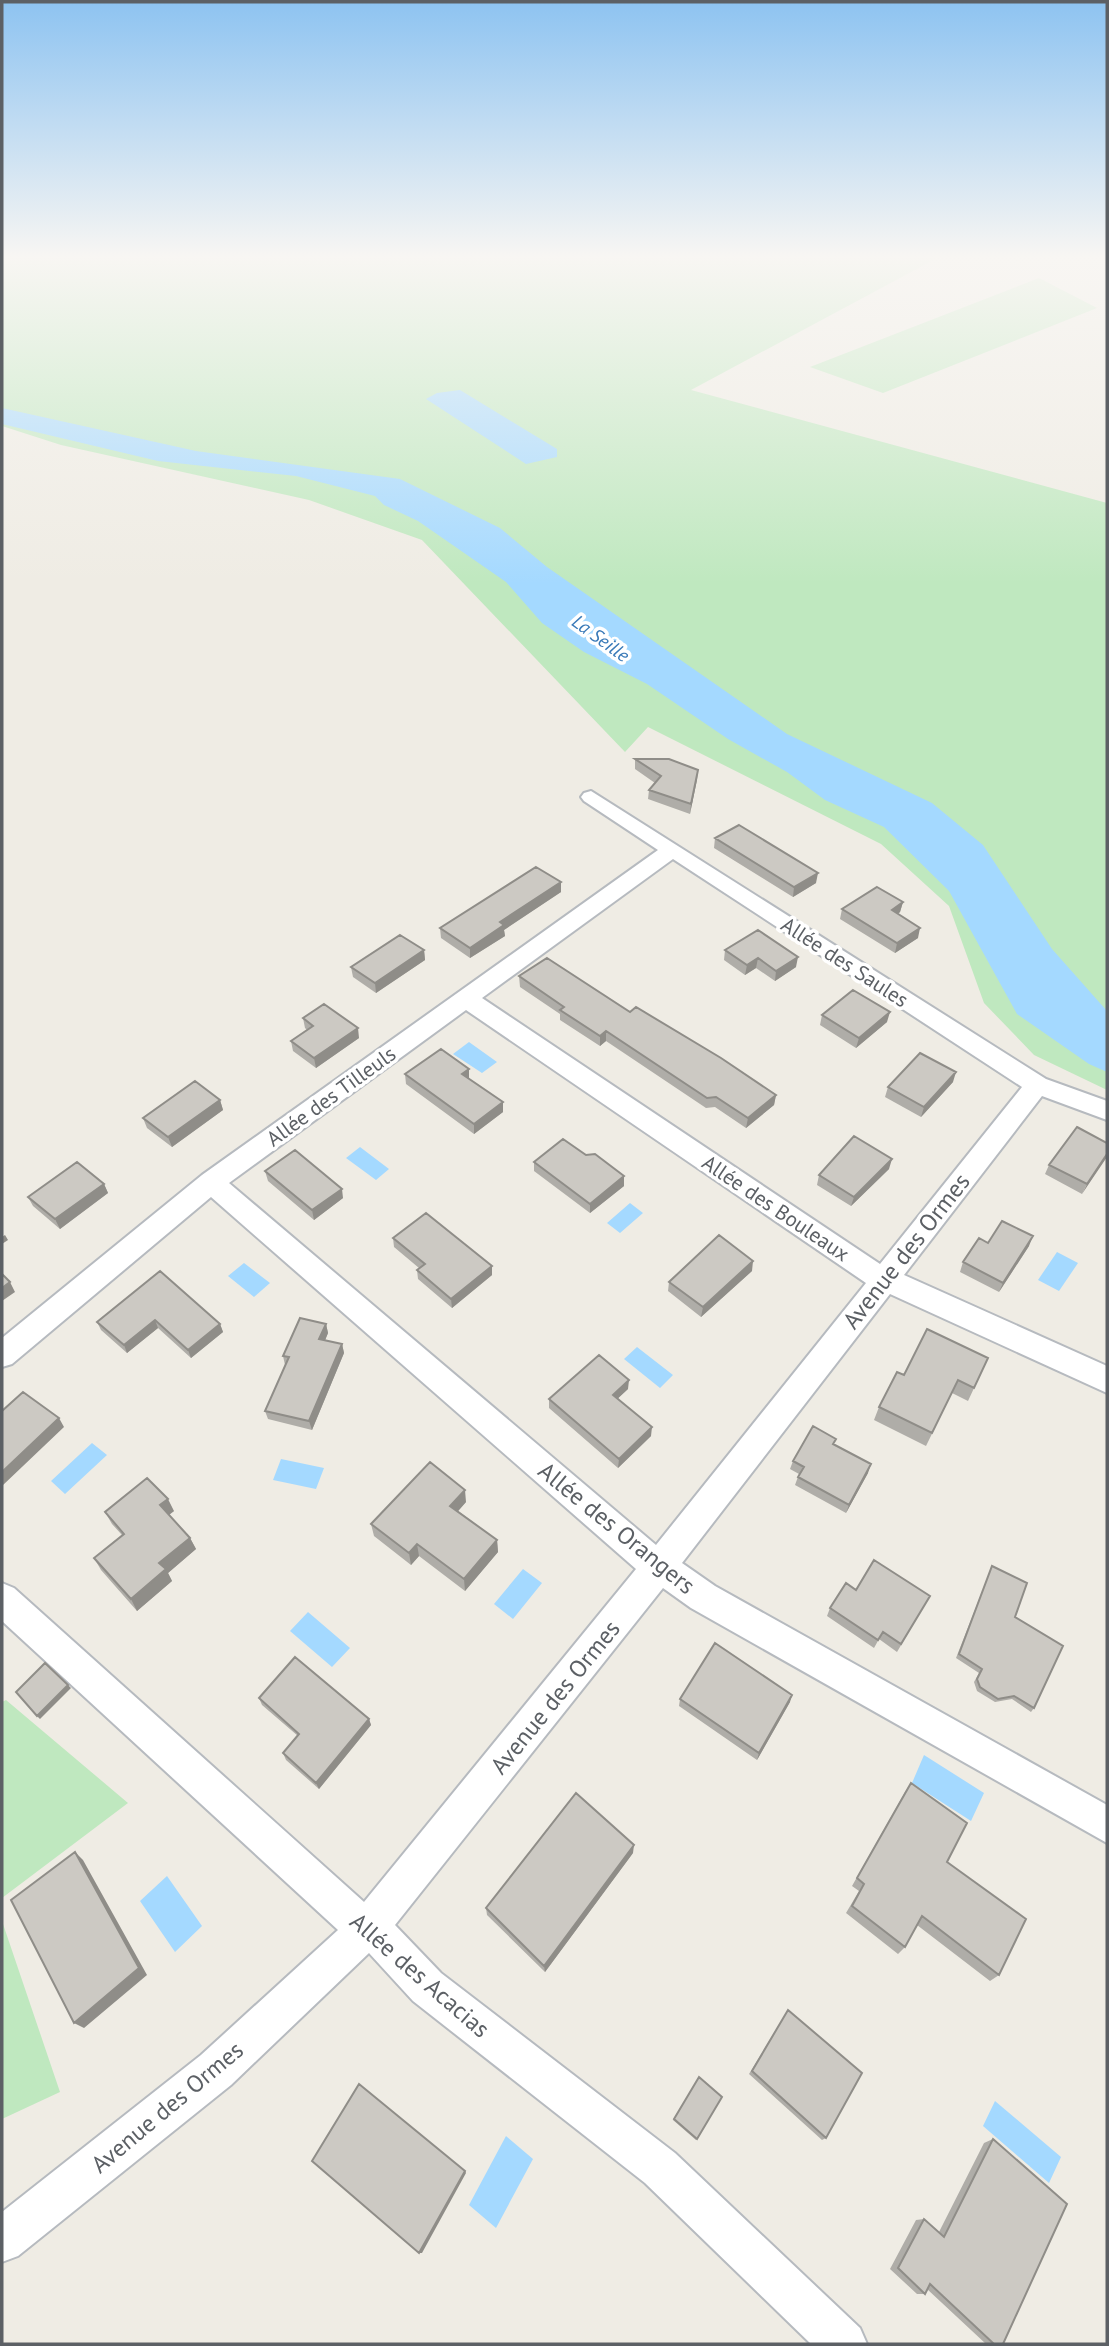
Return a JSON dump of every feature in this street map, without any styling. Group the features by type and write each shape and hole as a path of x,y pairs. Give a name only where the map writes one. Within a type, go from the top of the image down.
{"street":[{"name":"Allée des Saules","path":"591,797 670,851 1037,1085 1107,1111"},
{"name":"Allée des Tilleuls","path":"2,1355 211,1182 670,851"},
{"name":"Allée des Bouleaux","path":"466,999 859,1264 1107,1380"},
{"name":"Avenue des Ormes","path":"2,2240 216,2070 368,1928 660,1567 1037,1085"},
{"name":"Allée des Orangers","path":"211,1182 660,1567 703,1597 1107,1825"},
{"name":"Allée des Acacias","path":"2,1599 385,1941 427,1987 660,2168 844,2344"}],"green space":[{"path":"2,365 737,365 691,390 1107,503 1107,1090 1034,1055 984,1003 949,906 881,844 648,727 625,752 422,540 309,500 61,445 2,426"},
{"path":"814,365 952,365 883,393 810,367"},
{"path":"6,1700 128,1803 2,1898 2,1702"},
{"path":"2,1921 60,2092 2,2119"}],"water":[{"path":"460,390 557,449 557,457 526,464 426,399 437,393"},
{"name":"La Seille","path":"2,408 196,451 400,479 500,528 547,567 787,734 932,803 983,845 1052,949 1107,1011 1107,1072 1089,1064 1017,1014 949,891 884,827 825,800 787,772 728,739 647,684 584,652 542,623 506,582 418,521 384,505 375,496 296,476 158,461 2,424"},
{"path":"469,1042 497,1062 482,1073 453,1054"},
{"path":"360,1147 389,1169 376,1180 346,1158"},
{"path":"630,1203 643,1213 620,1233 607,1223"},
{"path":"1057,1252 1078,1263 1059,1291 1038,1280"},
{"path":"244,1263 270,1283 254,1297 228,1276"},
{"path":"637,1347 673,1375 660,1388 624,1359"},
{"path":"92,1443 107,1455 65,1494 51,1481"},
{"path":"281,1459 324,1468 316,1489 273,1480"},
{"path":"523,1569 542,1583 513,1619 494,1604"},
{"path":"308,1612 350,1648 332,1667 290,1631"},
{"path":"924,1755 984,1793 971,1821 912,1783"},
{"path":"167,1876 202,1926 175,1952 140,1901"},
{"path":"995,2101 1061,2157 1049,2183 983,2126"},
{"path":"506,2136 533,2159 496,2228 469,2205"}],"building":[{"path":"635,759 669,759 698,770 691,804 649,790 661,776"},
{"path":"739,825 818,873 794,887 715,838"},
{"path":"536,867 561,882 500,922 504,925 470,948 440,928"},
{"path":"877,887 903,902 892,910 920,928 897,943 842,909"},
{"path":"758,930 798,957 776,971 758,958 747,965 725,950"},
{"path":"400,935 424,950 375,983 351,967"},
{"path":"547,958 630,1012 636,1007 776,1095 748,1118 716,1097 707,1098 606,1031 600,1036 560,1010 564,1007 519,976"},
{"path":"853,990 890,1012 859,1038 822,1015"},
{"path":"324,1004 358,1028 314,1058 291,1041 313,1026 303,1018"},
{"path":"441,1049 469,1069 462,1074 503,1102 474,1124 405,1074"},
{"path":"920,1053 956,1072 924,1107 888,1087"},
{"path":"195,1081 220,1100 168,1137 143,1118"},
{"path":"1077,1127 1107,1143 1107,1154 1087,1184 1049,1165"},
{"path":"854,1136 892,1159 854,1197 819,1175"},
{"path":"563,1139 586,1155 595,1154 624,1176 590,1204 534,1162"},
{"path":"295,1150 342,1189 312,1210 265,1171"},
{"path":"77,1162 104,1184 55,1219 28,1197"},
{"path":"426,1213 492,1266 451,1299 417,1270 425,1264 393,1238"},
{"path":"1002,1221 1033,1236 1003,1283 963,1262 979,1238 988,1243"},
{"path":"719,1235 753,1261 703,1307 669,1282"},
{"path":"160,1271 220,1324 188,1350 155,1320 124,1345 97,1322"},
{"path":"2,1274 10,1282 2,1288"},
{"path":"300,1318 326,1324 319,1339 342,1344 309,1421 265,1411 289,1357 283,1356"},
{"path":"927,1329 988,1358 974,1388 958,1380 932,1433 879,1407 897,1372 904,1375"},
{"path":"599,1355 629,1380 613,1395 652,1427 619,1459 549,1399"},
{"path":"23,1392 59,1418 2,1472 2,1411"},
{"path":"813,1426 836,1439 833,1444 871,1464 849,1505 798,1477 804,1467 793,1461"},
{"path":"430,1462 465,1490 450,1506 497,1540 464,1579 417,1544 409,1553 371,1524"},
{"path":"147,1478 168,1499 160,1505 190,1538 159,1563 166,1569 131,1599 94,1558 124,1534 105,1512"},
{"path":"874,1560 930,1596 901,1644 883,1632 878,1640 830,1608 846,1583 856,1590"},
{"path":"992,1566 1027,1583 1015,1617 1063,1646 1034,1708 1014,1696 998,1699 980,1687 977,1679 982,1669 959,1654"},
{"path":"715,1643 792,1695 759,1753 680,1699"},
{"path":"295,1657 369,1719 316,1783 283,1753 299,1734 259,1698"},
{"path":"45,1663 68,1685 37,1716 16,1692"},
{"path":"911,1783 967,1823 947,1862 1026,1919 999,1975 922,1916 905,1947 852,1906 864,1884 857,1878"},
{"path":"576,1793 634,1845 544,1966 486,1908"},
{"path":"75,1852 139,1968 74,2023 11,1900"},
{"path":"788,2010 862,2073 826,2138 752,2071"},
{"path":"699,2077 722,2097 697,2139 674,2119"},
{"path":"359,2084 465,2171 419,2253 312,2161"},
{"path":"993,2139 1067,2204 1003,2344 994,2344 930,2284 925,2294 898,2268 924,2219 944,2237"}]}
